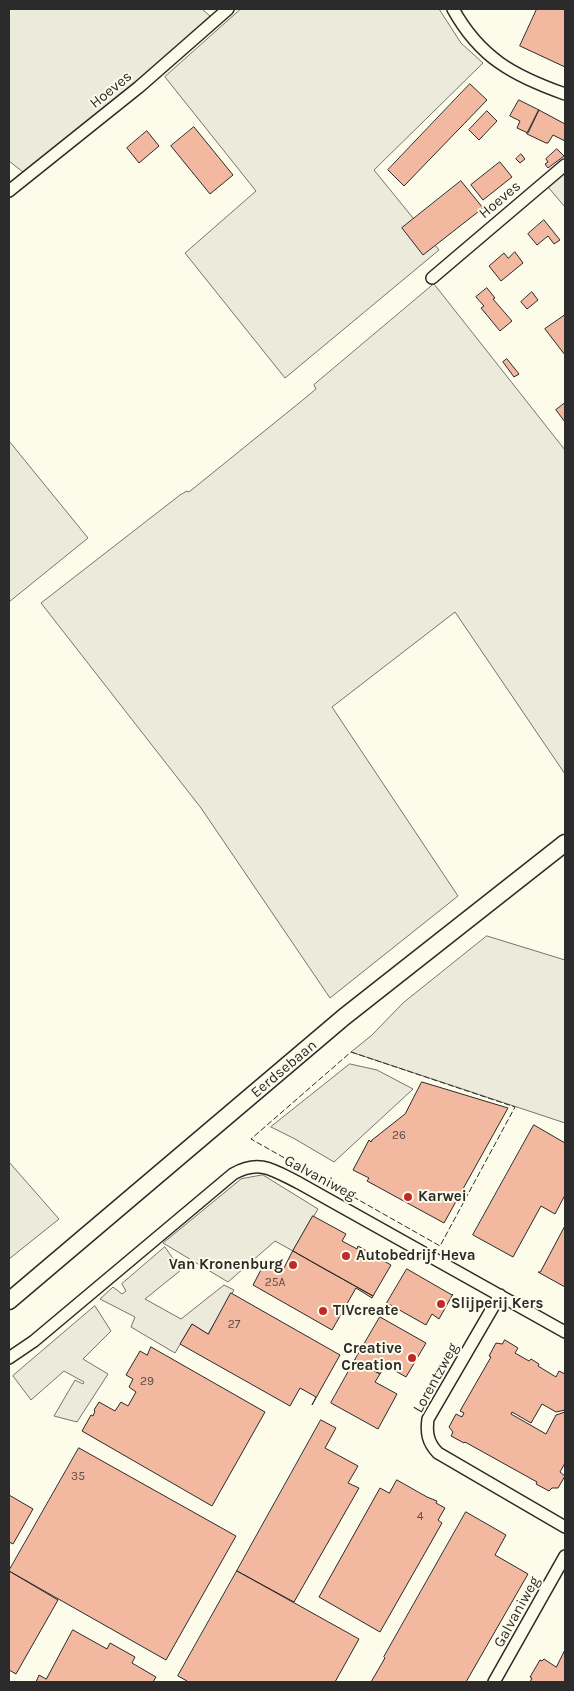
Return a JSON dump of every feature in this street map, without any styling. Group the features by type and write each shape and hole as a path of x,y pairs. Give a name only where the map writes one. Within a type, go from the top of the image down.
{"main road":[{"name":"Eerdsebaan","path":"9,1301 344,1017 565,842"}],"street":[{"name":"Hoeves","path":"9,191 139,88 228,9"},
{"path":"453,9 470,36 491,57 515,74 565,94"},
{"name":"Hoeves","path":"432,278 565,165"},
{"name":"Galvaniweg","path":"9,1358 34,1341 233,1174 245,1168 256,1166 268,1167 299,1183 565,1332"},
{"name":"Lorentzweg","path":"500,1295 428,1419 428,1438 438,1452 565,1527"},
{"name":"Galvaniweg","path":"494,1682 565,1556"}],"shaded area":[{"path":"9,9 202,9 210,16 160,62 23,172 9,161"},
{"path":"241,9 439,9 461,43 483,63 374,170 439,250 285,378 185,253 256,191 165,77"},
{"path":"565,172 565,207 548,187"},
{"path":"434,284 565,450 565,774 455,612 332,707 458,896 330,998 201,808 41,603 180,495 187,491 189,492 304,399 316,389 314,385"},
{"path":"9,441 88,538 9,602"},
{"path":"487,936 565,960 565,1123 351,1052 372,1035 403,1003"},
{"path":"350,1064 377,1070 413,1089 334,1162 271,1127"},
{"path":"9,1162 59,1219 9,1259"},
{"path":"263,1175 318,1209 293,1251 275,1241 228,1282 163,1243 241,1179"},
{"path":"165,1247 181,1270 145,1299 181,1319 224,1285 234,1290 208,1334 192,1324 175,1353 131,1327 135,1317 100,1299 113,1287 122,1294 126,1291 122,1284"},
{"path":"95,1306 111,1331 83,1359 108,1374 77,1422 54,1416 75,1380 83,1384 84,1382 64,1371 31,1400 13,1376"}],"building":[{"path":"537,9 565,9 565,67 520,46"},
{"path":"470,84 487,100 404,186 388,170"},
{"path":"519,100 539,110 528,133 517,128 520,121 510,116"},
{"path":"539,110 565,124 565,141 553,135 548,143 546,143 527,134"},
{"path":"487,111 497,121 479,140 469,130"},
{"path":"194,127 233,175 210,194 171,146"},
{"path":"147,131 159,146 139,163 127,148"},
{"path":"557,149 564,156 548,168 545,164 548,162 546,159"},
{"path":"521,154 525,159 520,163 516,159"},
{"path":"500,162 512,177 483,200 471,185"},
{"path":"461,181 483,208 423,255 402,228"},
{"path":"544,220 560,240 554,244 548,236 537,245 528,234"},
{"path":"515,252 523,263 501,281 489,266 504,253 508,258"},
{"path":"487,288 495,298 493,299 512,321 500,331 481,308 484,306 476,297"},
{"path":"532,292 538,300 527,309 521,302"},
{"path":"565,315 565,355 545,329"},
{"path":"507,359 519,374 514,377 503,362"},
{"path":"565,403 565,422 556,410"},
{"path":"422,1082 508,1108 444,1223 367,1181 369,1178 353,1170 369,1140 371,1142 405,1114"},
{"path":"534,1125 565,1143 565,1195 555,1214 541,1206 513,1257 473,1235"},
{"path":"313,1216 346,1234 342,1241 357,1249 358,1246 391,1265 373,1296 293,1251"},
{"path":"565,1226 565,1287 538,1272 540,1272"},
{"path":"293,1251 373,1296 372,1298 356,1288 332,1330 253,1285 264,1264 281,1273"},
{"path":"407,1269 453,1294 439,1319 432,1314 426,1325 387,1303"},
{"path":"231,1293 340,1355 312,1405 316,1397 300,1388 290,1406 180,1344 192,1324 208,1334"},
{"path":"380,1317 426,1343 406,1377 385,1365 380,1374 355,1360"},
{"path":"505,1340 518,1348 515,1353 529,1361 531,1359 539,1364 538,1366 556,1377 559,1371 565,1374 565,1410 556,1412 542,1404 531,1423 512,1412 511,1414 546,1434 556,1415 565,1412 565,1463 560,1472 565,1476 558,1488 552,1488 549,1491 536,1484 537,1482 451,1436 453,1432 449,1427 456,1414 462,1417 464,1413 460,1411 491,1357 489,1356 496,1343 502,1344"},
{"path":"151,1347 265,1412 212,1506 82,1431 91,1415 93,1416 99,1402 115,1411 121,1402 128,1406 136,1392 129,1387 133,1379 126,1375 140,1351 147,1355"},
{"path":"355,1360 380,1374 375,1382 397,1394 378,1429 331,1403"},
{"path":"321,1420 336,1428 325,1448 358,1466 348,1483 359,1488 294,1602 237,1571"},
{"path":"79,1448 236,1536 166,1660 9,1571"},
{"path":"397,1480 437,1501 436,1503 445,1508 438,1520 442,1523 380,1632 319,1597 380,1488 389,1493"},
{"path":"9,1495 33,1509 13,1544 9,1542"},
{"path":"466,1512 506,1535 495,1555 528,1574 466,1682 371,1682 384,1657"},
{"path":"9,1571 58,1600 16,1674 9,1670"},
{"path":"237,1571 359,1639 335,1682 186,1682 178,1676"},
{"path":"73,1630 107,1649 110,1643 135,1657 132,1663 156,1677 153,1682 36,1682 39,1675 46,1679"},
{"path":"565,1650 565,1682 530,1682 532,1678 530,1677 540,1660 544,1659 556,1667"}],"fence":[{"path":"351,1052 515,1107 440,1246 251,1139 351,1052"}],"place":[{"name":"Karwei","path":"408,1197"},
{"name":"Autobedrijf Heva","path":"346,1256"},
{"name":"Van Kronenburg","path":"293,1265"},
{"name":"Slijperij Kers","path":"441,1304"},
{"name":"TIVcreate","path":"323,1311"},
{"name":"Creative Creation","path":"412,1358"}]}
